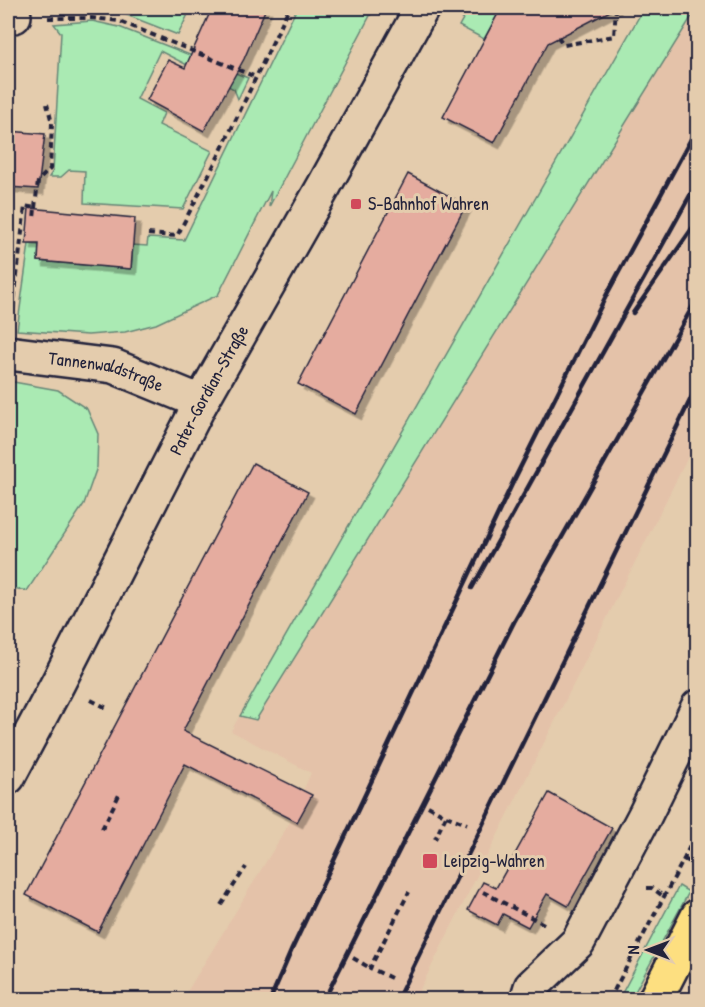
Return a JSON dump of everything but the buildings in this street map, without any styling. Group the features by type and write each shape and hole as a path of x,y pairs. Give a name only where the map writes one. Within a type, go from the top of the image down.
{"main road":[{"path":"655,999 698,916"}],"street":[{"name":"Pater-Gordian-Straße","path":"8,777 201,402 422,8"},
{"name":"Tannenwaldstraße","path":"10,338 113,366 201,402"},
{"path":"526,999 531,987 578,942 645,815 698,707"}],"path":[{"path":"148,234 177,236 218,157 289,8"},
{"path":"558,37 564,45 614,36 616,8"},
{"path":"20,17 92,18 119,21 256,76"},
{"path":"34,219 38,181 50,169 52,123 47,104"},
{"path":"10,338 25,206 35,208"},
{"path":"102,829 118,795"},
{"path":"428,806 467,824"},
{"path":"435,839 446,816"},
{"path":"609,999 684,859 698,828"},
{"path":"684,859 698,866"},
{"path":"221,905 246,867"},
{"path":"370,968 409,892"},
{"path":"483,892 533,918"},
{"path":"353,958 391,978"}],"shaded area":[{"path":"644,8 697,8 697,439 415,999 182,1000 292,819 298,822 311,795 303,791 311,773 231,731"}],"green space":[{"path":"35,8 191,8 178,35 119,12"},
{"path":"297,8 374,8 269,207 271,191 218,295 156,324 125,332 88,335 17,330 29,244 39,245 38,261 131,269 133,245 147,246 148,238 184,240"},
{"path":"469,8 501,8 484,39 459,26"},
{"path":"644,8 697,8 256,720 240,716"},
{"path":"92,21 119,27 248,78 238,99 234,89 160,51 137,99 164,113 159,125 212,151 183,209 84,203 85,171 69,170 61,177 49,177 53,171 61,33 54,24"},
{"path":"8,26 15,27 12,81 8,81"},
{"path":"8,381 58,390 87,409 98,434 97,467 84,504 27,591 8,587"},
{"path":"679,886 689,892 631,999 619,999"}],"railway":[{"path":"270,1000 514,480 607,294 698,126"},
{"path":"472,588 698,181"},
{"path":"633,313 698,220"},
{"path":"324,1000 514,622 698,297"},
{"path":"397,1000 698,384"}],"place":[{"name":"S-Bahnhof Wahren","path":"356,204"},
{"name":"Leipzig-Wahren","path":"430,861"}]}
